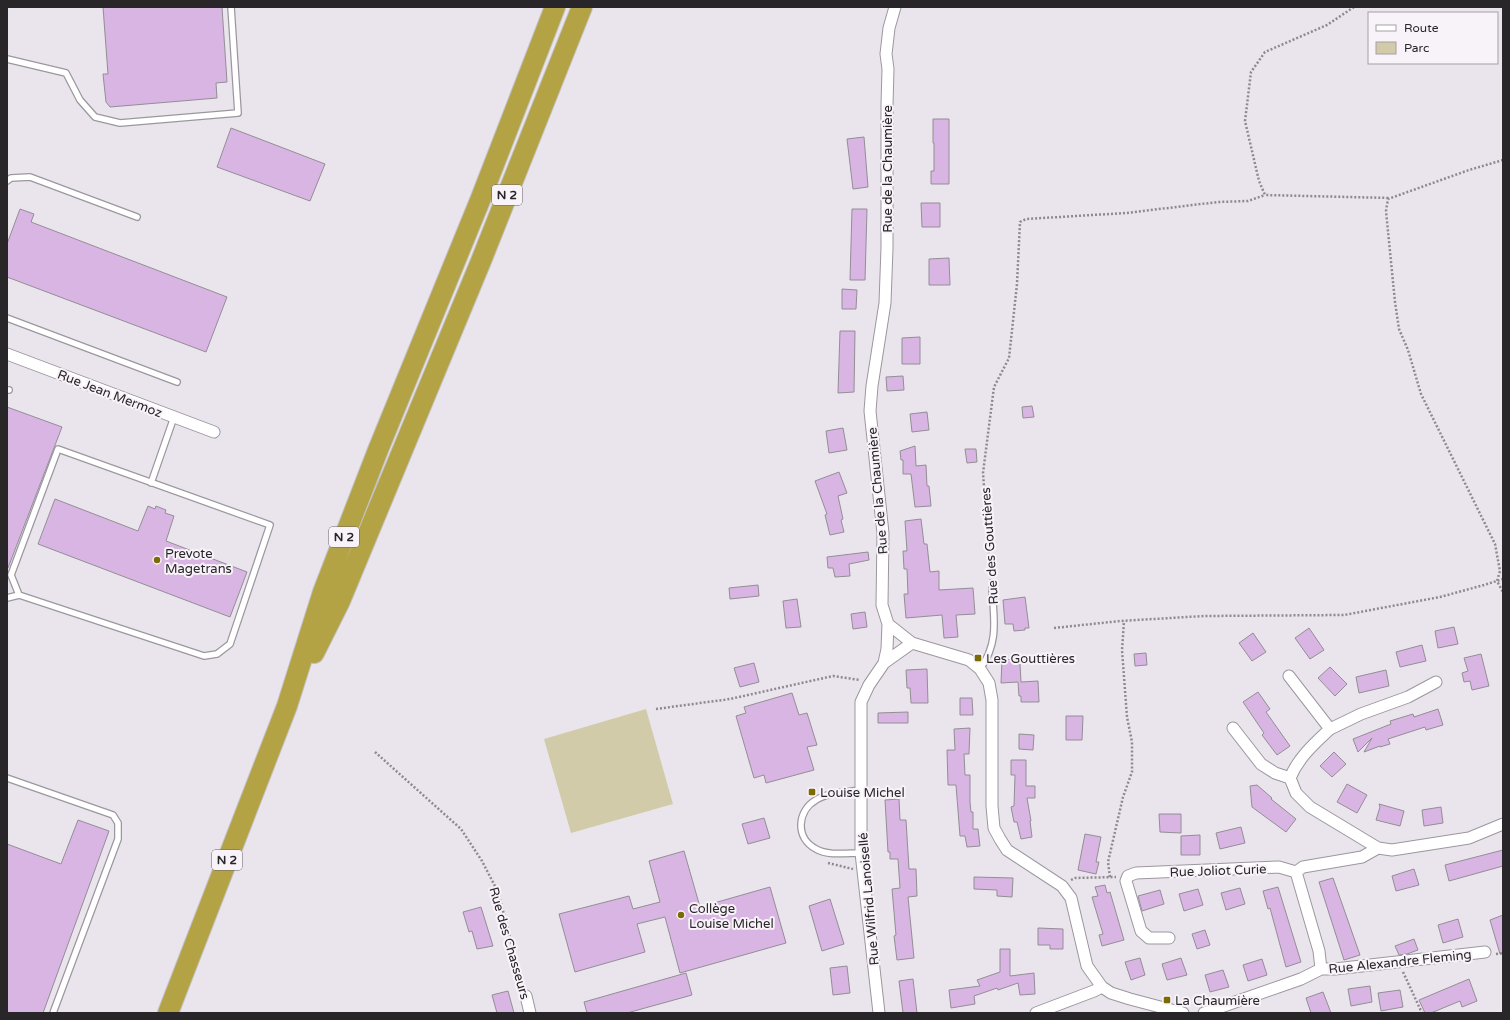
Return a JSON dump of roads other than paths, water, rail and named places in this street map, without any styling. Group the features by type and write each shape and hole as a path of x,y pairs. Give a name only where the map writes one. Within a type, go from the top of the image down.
{"highway":[{"name":"N 2","path":"168,1013 287,706 323,592 378,450 481,198 555,7"},
{"name":"N 2","path":"287,706 340,601 481,261 582,7"}],"street":[{"name":"Rue de la Chaumière","path":"888,624 882,605 883,533 870,411 872,386 885,303 888,248 886,105 888,69 886,54 889,28 896,7"},
{"name":"Rue Jean Mermoz","path":"7,354 214,432"},
{"path":"888,624 912,643 968,660 980,669 989,683 992,700 992,806 994,828 1007,850 1062,886 1071,898 1087,966 1102,987 1111,993 1183,1013"},
{"name":"Rue Wilfrid Lanoisellé","path":"879,1013 861,853 861,702 884,663 887,649 888,624"},
{"path":"884,663 912,643"},
{"path":"1289,676 1330,729"},
{"path":"1436,682 1408,697 1361,714 1330,729 1312,746 1295,766 1290,778 1296,793 1310,807 1378,848 1392,850 1469,838 1503,824"},
{"path":"1233,728 1261,764 1275,774 1290,778"},
{"path":"1321,969 1318,951 1296,872 1303,867 1362,857 1378,848"},
{"name":"Rue Joliot Curie","path":"1169,938 1149,938 1140,930 1126,881 1128,876 1136,873 1279,867 1296,872"},
{"name":"Rue Alexandre Fleming","path":"1204,1013 1301,979 1321,969 1335,969 1485,952"},
{"path":"1036,1013 1102,987"},
{"name":"Rue des Chasseurs","path":"526,996 530,1013"}],"lane":[{"path":"7,59 66,73 80,100 95,117 120,122 238,113 231,7"},
{"path":"7,181 10,178 30,177 137,217"},
{"path":"7,318 177,382"},
{"path":"152,483 174,417"},
{"path":"7,598 18,595 204,656 217,654 230,644 270,524 58,449 11,575 18,595"},
{"name":"Rue des Gouttières","path":"980,669 986,662 993,644 995,626 992,589"},
{"path":"7,778 113,815 118,823 118,839 53,1013"},
{"path":"861,790 835,794 817,799 806,807 801,818 800,828 806,841 815,849 828,853 861,853"}],"place":[{"name":"Prevote Magetrans","path":"157,560"},
{"name":"Les Gouttières","path":"978,658"},
{"name":"Louise Michel","path":"812,792"},
{"name":"Collège Louise Michel","path":"681,915"},
{"name":"La Chaumière","path":"1167,1000"}]}
